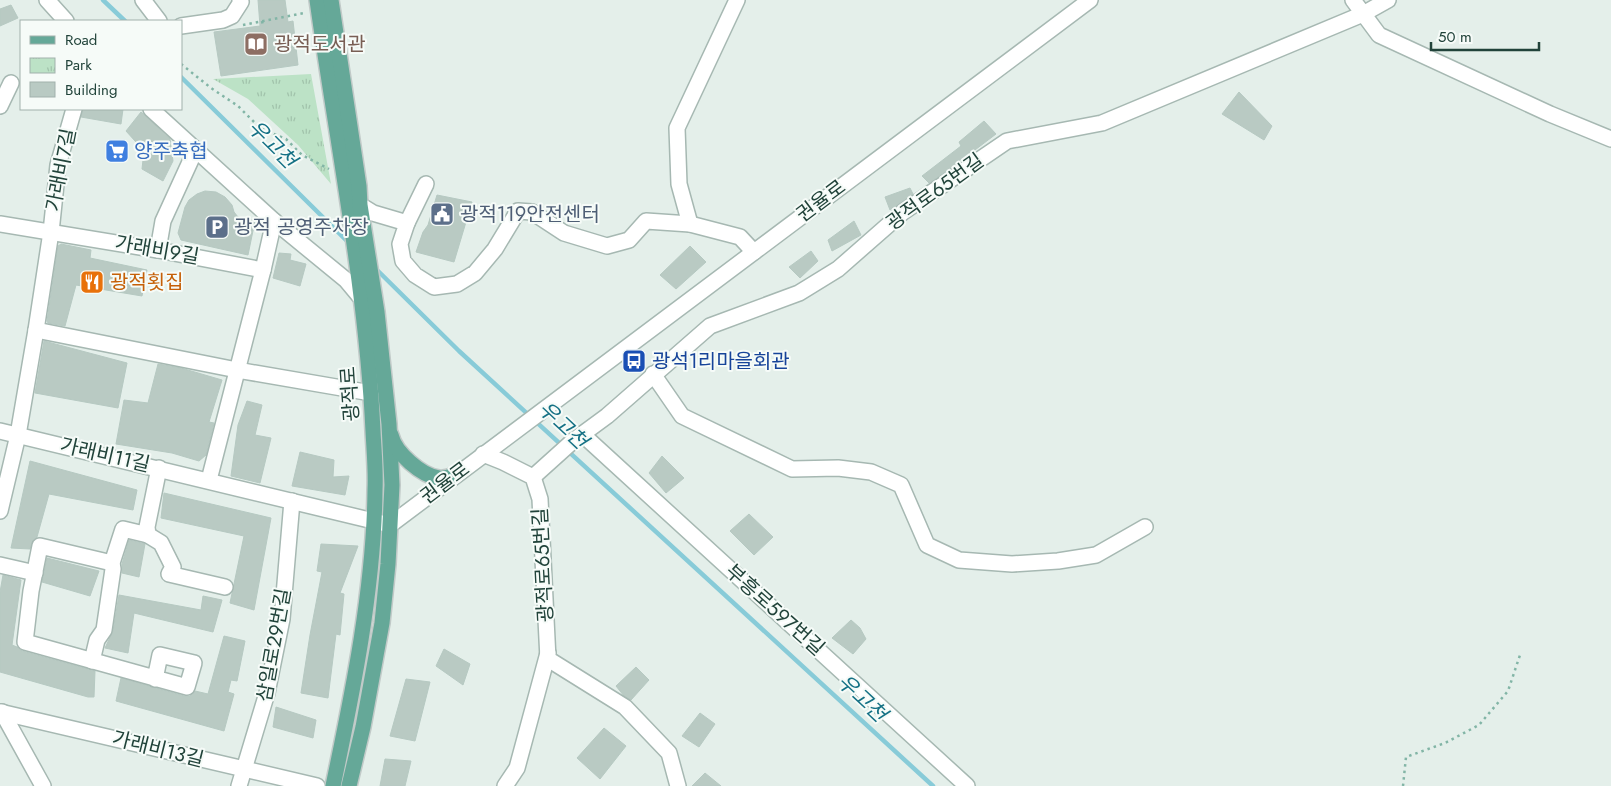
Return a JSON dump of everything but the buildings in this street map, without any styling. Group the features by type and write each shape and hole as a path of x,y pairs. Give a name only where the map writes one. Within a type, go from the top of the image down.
{"main road":[{"path":"317,0 359,226 365,292"},
{"path":"331,0 358,176 359,226"},
{"name":"광적로","path":"333,786 346,724 366,604 376,489 365,292"},
{"name":"광적로","path":"349,786 363,727 382,623 392,485 389,424 365,292"},
{"path":"389,424 392,442 411,463 426,474 441,478 455,475"}],"street":[{"path":"48,0 65,20"},
{"path":"143,0 158,20"},
{"path":"690,224 680,184 677,128 737,0"},
{"name":"권율로","path":"390,525 482,454 553,403 1090,0"},
{"path":"1353,0 1379,35 1550,114 1611,139"},
{"name":"광적로65번길","path":"505,786 517,768 548,653 540,499 533,477 607,416 710,326 799,293 838,269 903,212 1007,141 1102,123 1363,14 1388,0"},
{"path":"182,26 223,20 232,16 240,1"},
{"path":"0,106 11,83"},
{"name":"가래비7길","path":"50,232 58,165 74,110"},
{"path":"152,110 274,221 346,280 365,292"},
{"path":"158,250 163,221 196,151"},
{"path":"426,184 407,224 400,244 403,261 415,275 434,287 457,284 475,272 495,249 518,211 532,212 564,233 607,246 629,240 646,221 690,224 740,237 754,252"},
{"path":"360,205 374,214 407,224"},
{"path":"274,221 209,480 390,525"},
{"name":"가래비9길","path":"0,224 158,250 263,270"},
{"path":"0,511 18,435 50,232"},
{"path":"36,330 237,370 371,393"},
{"path":"653,374 682,416 792,469 838,468 871,472 902,485 927,545 960,560 1012,564 1058,561 1096,555 1145,527"},
{"name":"가래비11길","path":"0,431 209,480"},
{"name":"부흥로597번길","path":"578,438 967,786"},
{"path":"482,454 533,477"},
{"path":"148,535 147,527 159,468"},
{"name":"삼일로29번길","path":"239,786 267,692 282,619 292,501"},
{"path":"92,660 96,640 104,630 113,569 112,563 123,529 148,535 161,543 173,566 169,574 225,588"},
{"path":"112,563 40,546 31,591 25,642 155,679"},
{"path":"0,565 34,573"},
{"path":"548,653 548,659 625,707 668,753 678,786"},
{"path":"1,712 43,786"},
{"name":"가래비13길","path":"1,712 317,786"}],"path":[{"path":"252,22 307,12"},
{"path":"262,21 263,26"},
{"path":"182,65 211,88 238,106 260,128 286,139 302,155 325,168 333,170"},
{"path":"1403,786 1406,757 1445,743 1479,725 1508,691 1520,655"}],"green space":[{"path":"311,74 331,184 298,145 248,99 213,79"}],"waterway":[{"name":"우고천","path":"103,0 124,20"},
{"name":"우고천","path":"182,78 350,244"},
{"name":"우고천","path":"375,268 459,351 933,786"}],"place":[{"name":"광적도서관","path":"256,44"},
{"name":"양주축협","path":"117,151"},
{"name":"광적119안전센터","path":"442,214"},
{"name":"광적 공영주차장","path":"217,227"},
{"name":"광적횟집","path":"92,282"},
{"name":"광석1리마을회관","path":"634,361"}]}
